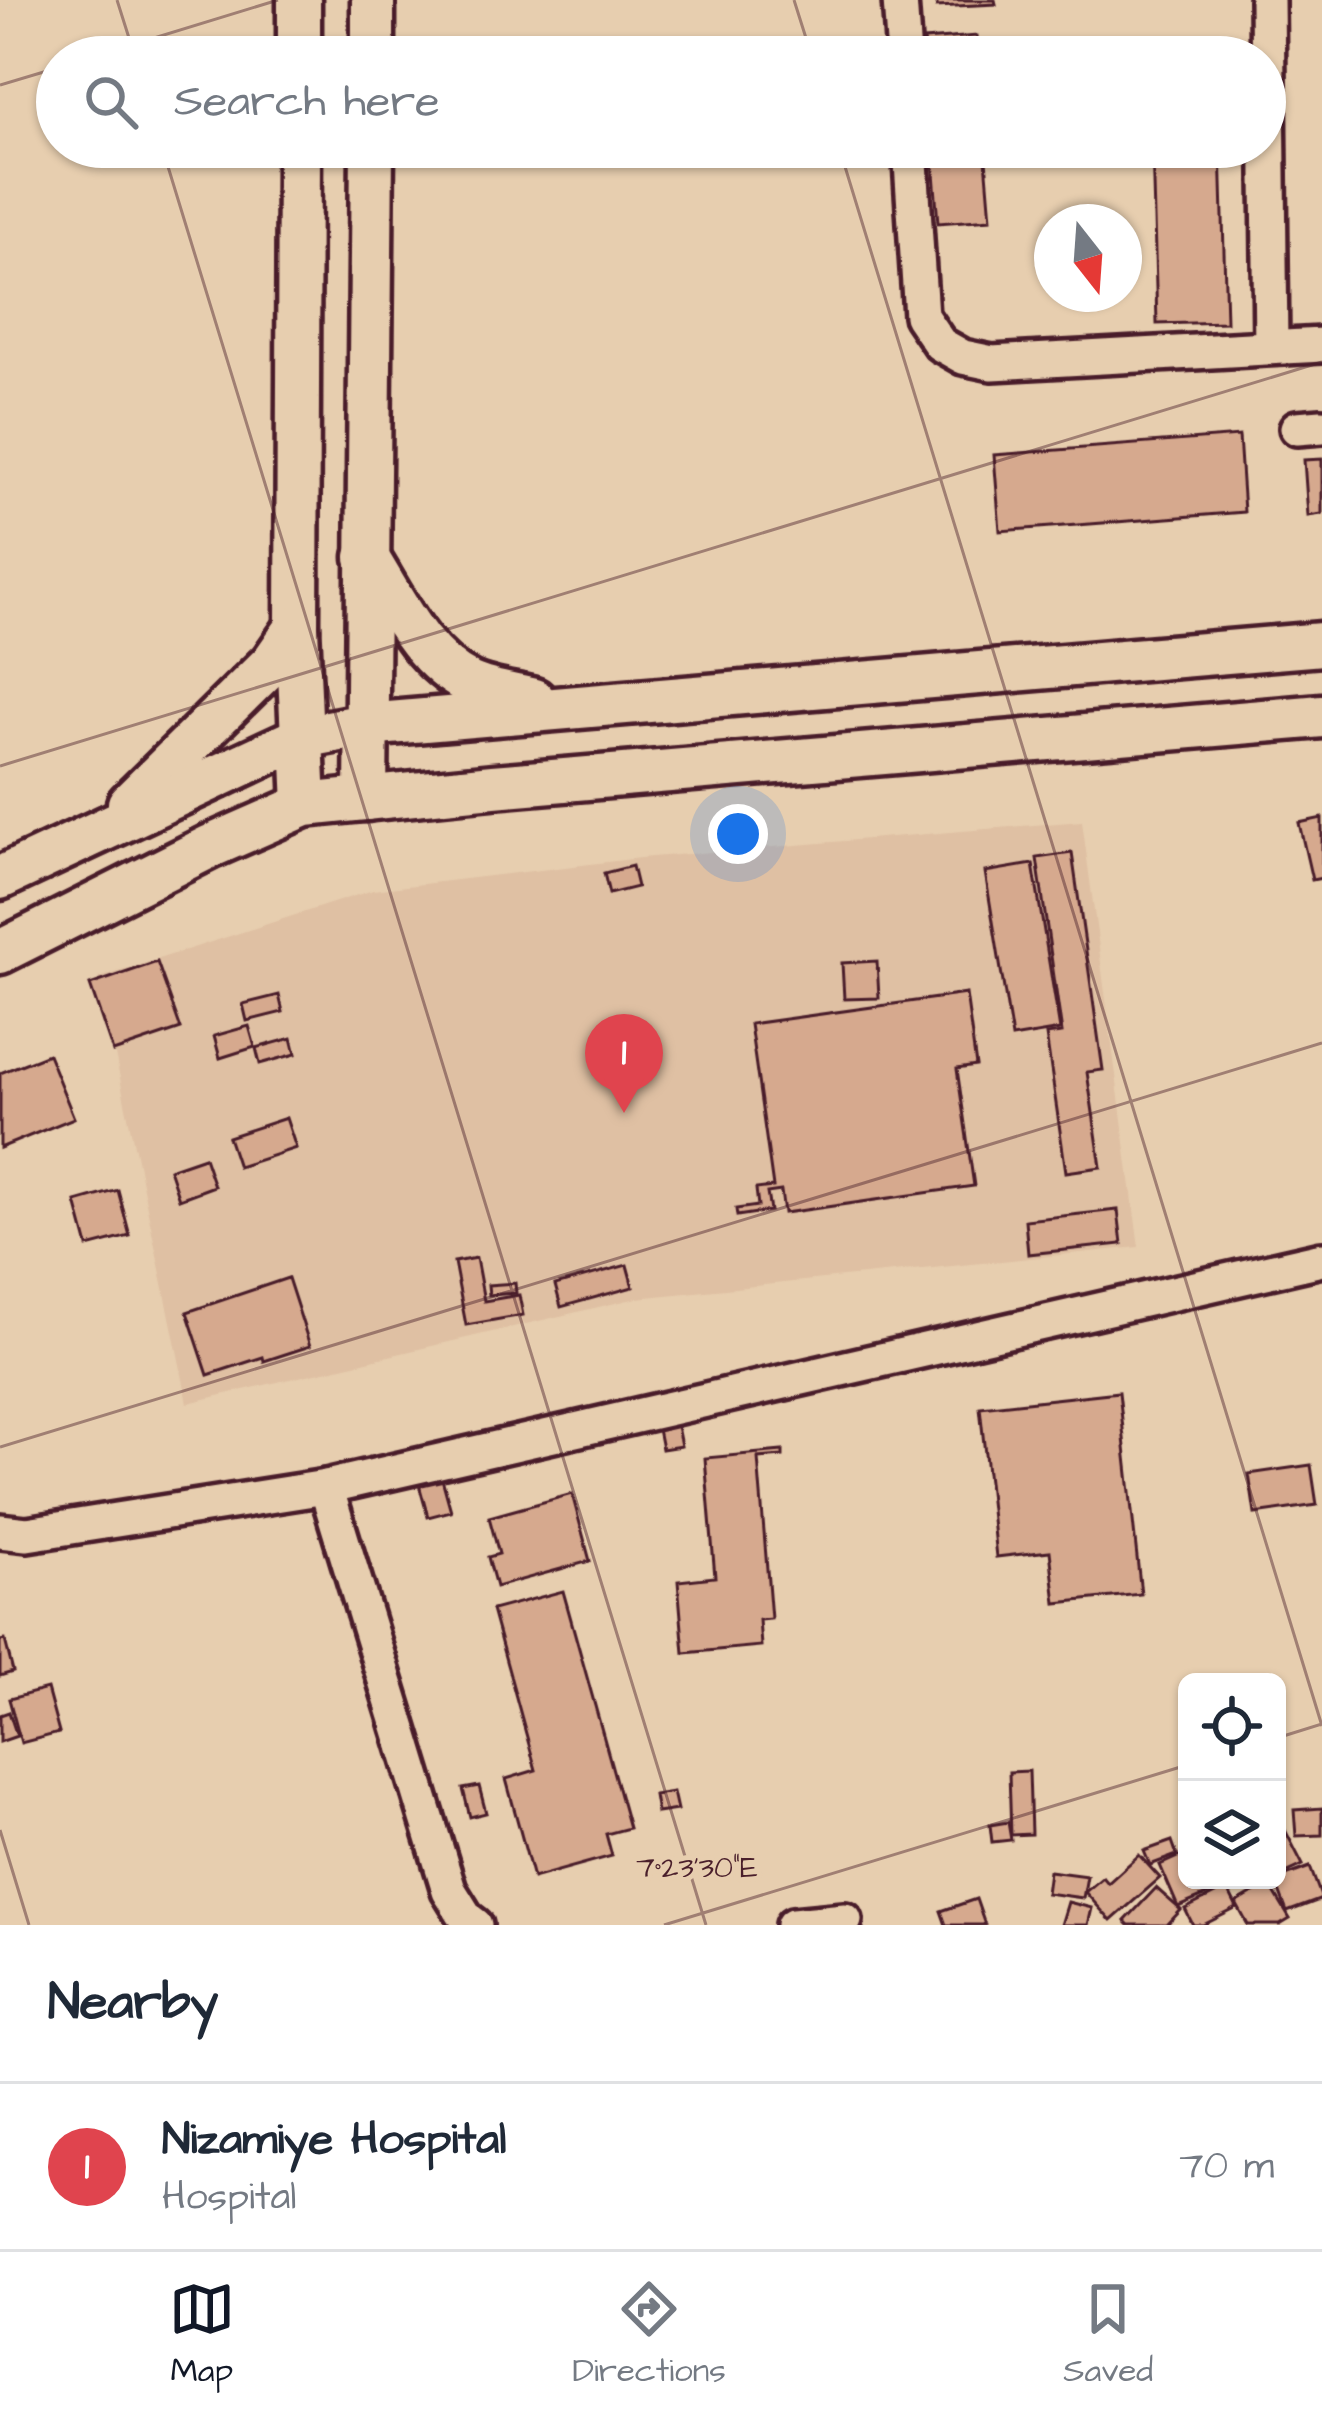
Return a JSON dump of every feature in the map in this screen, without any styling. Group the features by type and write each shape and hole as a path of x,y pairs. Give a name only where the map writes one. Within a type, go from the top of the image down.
{"street":[{"path":"299,0 299,36"},
{"path":"373,0 373,36"},
{"path":"900,0 903,36"},
{"path":"1268,0 1268,36"},
{"path":"299,168 297,627 305,805"},
{"path":"366,799 372,168"},
{"path":"911,168 921,316 940,344 963,357 992,363 1322,346"},
{"path":"1269,168 1271,347"},
{"path":"368,557 417,638 444,665 470,683 564,709"},
{"path":"104,829 272,663 297,627"},
{"path":"0,878 302,737 366,725 1322,644"},
{"path":"0,952 209,847 305,805 1322,716"},
{"path":"0,1531 27,1534 326,1487 1322,1258"},
{"path":"326,1487 449,1890 475,1925"},
{"path":"793,1925 845,1920"}],"shaded area":[{"path":"1082,821 1139,1247 637,1298 188,1403 99,978 373,890 640,858"}],"building":[{"path":"937,0 995,0 996,4 937,7"},
{"path":"934,168 987,168 991,219 938,223"},
{"path":"1153,168 1222,168 1226,322 1157,324"},
{"path":"1239,436 1244,512 1000,531 994,455"},
{"path":"1322,459 1322,514 1308,516 1304,460"},
{"path":"1322,818 1322,878 1312,880 1299,823"},
{"path":"1072,853 1103,1070 1087,1072 1101,1167 1066,1172 1046,1035 1062,1033 1037,858"},
{"path":"1033,864 1060,1030 1012,1038 985,872"},
{"path":"632,866 637,887 609,894 604,873"},
{"path":"877,961 879,998 844,999 842,963"},
{"path":"157,962 181,1029 113,1052 90,985"},
{"path":"966,994 976,1066 957,1069 974,1186 784,1213 781,1191 767,1193 770,1211 737,1216 736,1209 758,1206 756,1189 773,1187 750,1024"},
{"path":"279,995 283,1012 247,1021 243,1004"},
{"path":"249,1026 255,1047 220,1058 214,1036"},
{"path":"292,1038 296,1054 260,1064 256,1048"},
{"path":"48,1054 74,1118 0,1148 0,1073"},
{"path":"286,1118 296,1148 238,1167 228,1137"},
{"path":"204,1157 214,1186 179,1199 169,1169"},
{"path":"118,1190 130,1236 88,1247 76,1202"},
{"path":"1118,1210 1122,1244 1028,1254 1025,1220"},
{"path":"476,1258 484,1301 519,1295 523,1315 466,1325 454,1262"},
{"path":"627,1265 633,1287 561,1307 555,1285"},
{"path":"288,1278 310,1346 208,1375 187,1312"},
{"path":"515,1283 516,1293 489,1295 488,1285"},
{"path":"1119,1392 1141,1594 1056,1603 1050,1551 996,1557 980,1407"},
{"path":"677,1426 681,1446 662,1449 658,1429"},
{"path":"783,1451 783,1456 758,1458 771,1619 759,1620 761,1646 684,1653 678,1581 715,1577 705,1458"},
{"path":"1311,1465 1317,1505 1255,1514 1249,1474"},
{"path":"441,1475 451,1511 428,1517 418,1481"},
{"path":"572,1494 590,1561 496,1587 488,1557 499,1554 489,1517"},
{"path":"563,1591 629,1828 606,1834 612,1856 533,1878 506,1779 536,1770 492,1610"},
{"path":"5,1640 13,1672 0,1676 0,1641"},
{"path":"47,1689 59,1733 21,1743 9,1699"},
{"path":"9,1712 17,1736 0,1742 0,1715"},
{"path":"1029,1771 1031,1834 1011,1835 1009,1772"},
{"path":"479,1786 486,1813 470,1817 463,1789"},
{"path":"673,1792 677,1810 657,1813 654,1795"},
{"path":"1322,1808 1322,1835 1296,1836 1294,1810"},
{"path":"1008,1822 1011,1840 992,1842 990,1825"},
{"path":"1286,1832 1303,1865 1286,1873"},
{"path":"1172,1841 1177,1855 1150,1865 1144,1851"},
{"path":"1139,1855 1160,1878 1111,1921 1085,1892 1103,1877 1108,1883"},
{"path":"1178,1857 1178,1889 1221,1889 1178,1907 1160,1865"},
{"path":"1310,1867 1322,1899 1287,1912 1278,1889 1286,1889 1286,1876"},
{"path":"1049,1871 1087,1876 1083,1898 1046,1893"},
{"path":"1156,1888 1181,1910 1167,1925 1129,1925 1125,1921"},
{"path":"1225,1889 1237,1908 1203,1925 1193,1925 1185,1909"},
{"path":"1260,1889 1272,1889 1290,1919 1280,1925 1248,1925 1236,1903"},
{"path":"976,1899 985,1925 946,1925 941,1911"},
{"path":"1068,1902 1092,1908 1088,1925 1061,1925"}],"place":[{"name":"Nizamiye Hospital","path":"624,1113"}]}
